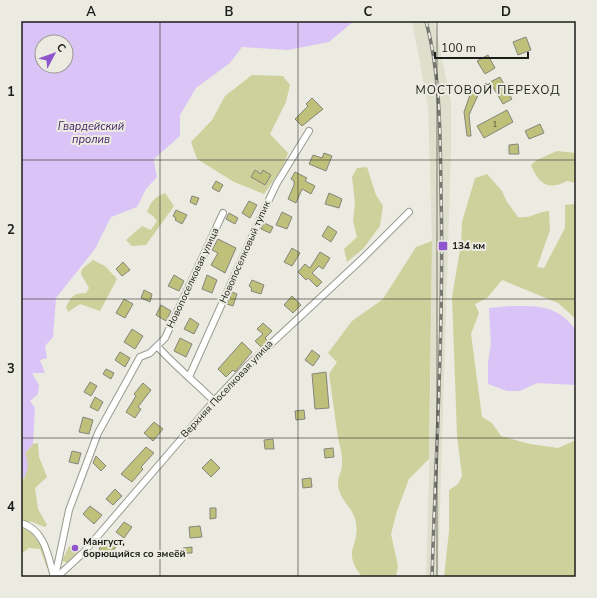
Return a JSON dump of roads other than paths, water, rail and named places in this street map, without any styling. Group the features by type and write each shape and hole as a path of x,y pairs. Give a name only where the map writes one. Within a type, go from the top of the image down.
{"street":[{"name":"Новопоселковый тупик","path":"190,377 277,183 309,131"},
{"name":"Новопоселковая улица","path":"55,577 69,510 98,433 140,357 150,353 158,347 172,326 224,212"},
{"name":"Верхняя Поселковая улица","path":"55,577 83,553 214,401 268,345 357,264 409,212"},
{"path":"158,347 214,401"},
{"path":"21,523 33,528 42,540 55,577"}],"water":[{"name":"Гвардейский пролив","path":"21,21 354,21 329,42 288,50 242,47 230,63 196,88 180,115 180,136 154,159 157,177 146,189 137,207 111,217 95,249 56,298 53,337 45,346 47,358 40,360 45,373 32,373 39,385 38,394 30,401 35,408 33,444 25,453 28,468 24,478 21,481"},
{"path":"531,306 555,311 569,322 576,330 576,385 537,383 520,391 507,391 488,384 488,362 491,344 489,308"}],"railway":[{"path":"426,21 435,63 439,106 442,240 441,337 432,577"}],"place":[{"name":"134 км","path":"443,246"},
{"name":"Мангуст, борющийся со змеёй","path":"75,548"}],"district":[{"name":"МОСТОВОЙ ПЕРЕХОД","path":"488,90"}]}
